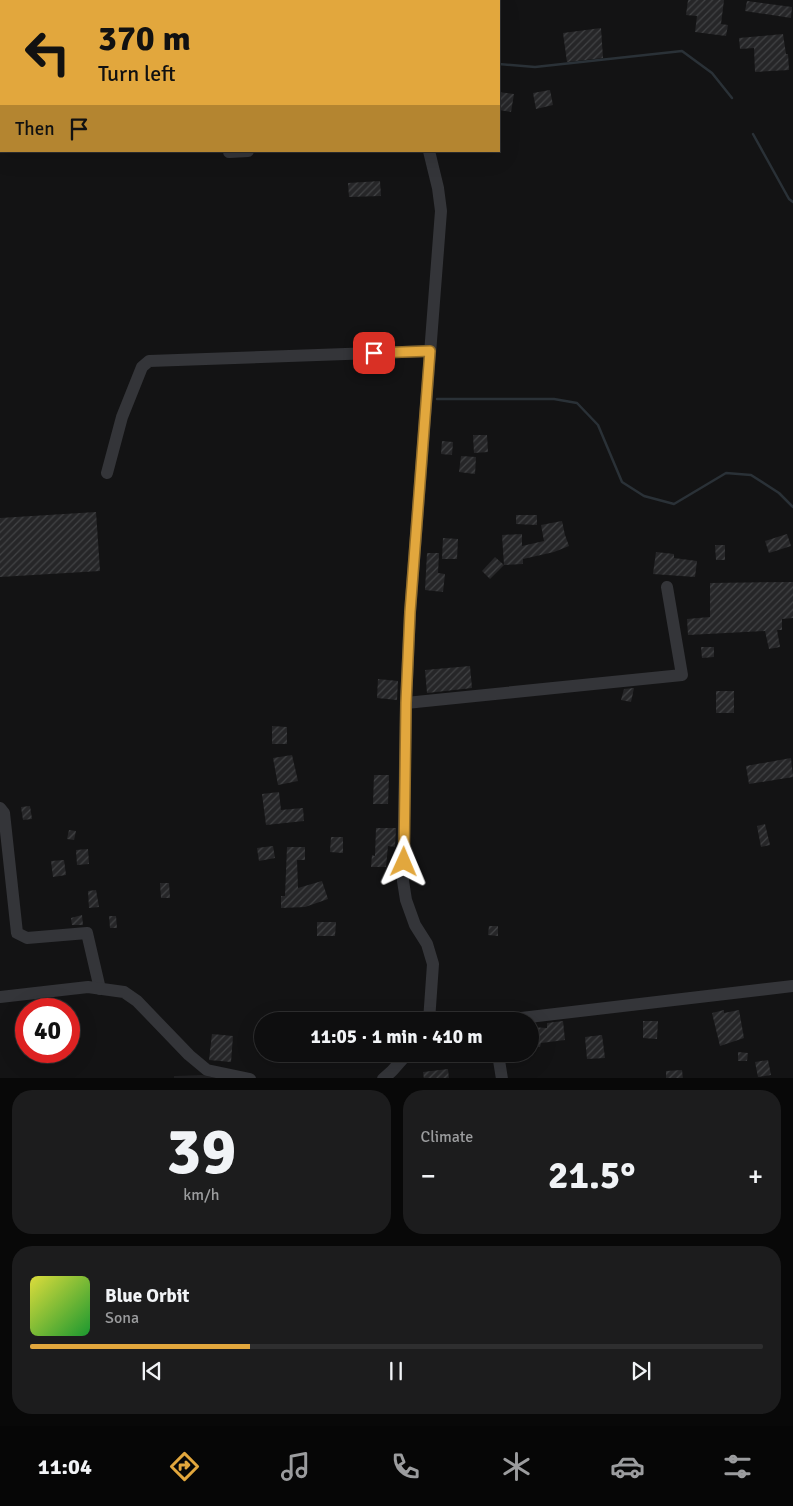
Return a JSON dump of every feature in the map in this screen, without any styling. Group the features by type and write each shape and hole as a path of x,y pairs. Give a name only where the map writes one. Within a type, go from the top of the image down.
{"street":[{"path":"429,152 438,188 441,211 410,612 406,703 404,882 406,900 415,925 427,944 433,964 430,1012"},
{"path":"108,473 122,417 142,367 149,361 430,351"},
{"path":"406,703 682,676 667,587"},
{"path":"0,808 4,813 17,933 27,938 87,933 100,989"},
{"path":"539,1016 793,986"},
{"path":"0,997 88,987 124,992 137,1001 189,1055 207,1070 250,1078"},
{"path":"383,1078 400,1062"},
{"path":"499,1062 502,1078"}],"shaded area":[{"path":"202,1075 218,1078 174,1078 174,1076"}],"building":[{"path":"688,0 724,0 721,24 728,25 726,36 695,32 697,16 686,15"},
{"path":"747,1 792,7 791,18 745,11"},
{"path":"601,28 603,58 567,62 563,33"},
{"path":"783,34 786,54 788,54 789,70 755,72 754,48 740,49 739,38"},
{"path":"550,90 553,105 536,109 533,93"},
{"path":"500,92 514,94 511,112 500,110"},
{"path":"380,181 381,196 349,197 348,183"},
{"path":"473,435 487,435 488,452 474,453"},
{"path":"442,441 453,442 452,455 441,454"},
{"path":"461,456 476,457 475,474 459,472"},
{"path":"96,512 100,571 0,577 0,518"},
{"path":"516,515 537,515 537,525 516,524"},
{"path":"562,521 569,546 554,552 523,559 523,564 504,565 502,535 522,534 522,546 544,541 541,525"},
{"path":"787,534 791,546 769,553 765,541"},
{"path":"443,538 458,539 457,559 442,559"},
{"path":"715,545 725,545 725,560 716,560"},
{"path":"656,552 674,554 674,558 697,561 695,577 653,574"},
{"path":"427,553 439,553 438,573 445,574 443,592 425,590"},
{"path":"495,557 504,565 490,579 482,571"},
{"path":"793,582 793,618 782,619 782,630 777,630 780,647 769,649 765,631 688,635 687,619 710,617 710,583"},
{"path":"701,647 714,647 714,657 702,658"},
{"path":"470,666 472,688 427,693 425,670"},
{"path":"378,679 398,681 397,700 377,698"},
{"path":"634,688 631,702 621,700 624,689"},
{"path":"716,691 734,691 734,713 716,713"},
{"path":"272,726 287,727 287,744 272,744"},
{"path":"292,755 298,781 278,785 273,758"},
{"path":"791,758 793,777 749,784 746,766"},
{"path":"374,775 389,775 388,804 373,804"},
{"path":"279,792 281,810 303,808 304,821 266,825 262,794"},
{"path":"30,806 32,819 23,820 21,807"},
{"path":"765,824 770,845 761,847 757,826"},
{"path":"376,828 396,828 395,847 388,846 386,867 371,867 372,855 375,856"},
{"path":"69,830 76,831 74,840 67,839"},
{"path":"331,837 343,837 343,853 330,852"},
{"path":"273,846 275,858 259,861 257,848"},
{"path":"287,847 305,847 305,860 297,860 298,888 322,881 328,899 305,907 281,908 281,896 285,896"},
{"path":"88,849 89,864 77,865 76,850"},
{"path":"64,860 66,875 53,877 51,861"},
{"path":"160,883 169,883 170,898 161,898"},
{"path":"96,890 99,907 89,908 88,891"},
{"path":"82,915 83,925 72,925 71,918"},
{"path":"109,916 116,916 117,928 110,928"},
{"path":"317,922 336,922 335,936 317,936"},
{"path":"489,926 498,926 498,936 488,935"},
{"path":"724,1010 724,1013 739,1010 744,1038 720,1046 712,1013"},
{"path":"563,1021 565,1040 541,1043 539,1047 539,1028 547,1028 547,1023"},
{"path":"643,1021 658,1021 657,1039 643,1038"},
{"path":"212,1034 233,1036 231,1062 209,1060"},
{"path":"602,1035 605,1058 587,1059 585,1037"},
{"path":"738,1052 748,1053 747,1061 738,1061"},
{"path":"768,1060 771,1075 758,1077 755,1062"},
{"path":"448,1069 449,1078 424,1078 423,1072"},
{"path":"682,1070 683,1078 666,1078 666,1071"}],"waterway":[{"path":"500,64 535,67 682,51 712,73 732,98"},
{"path":"753,134 789,199 793,202"},
{"path":"437,399 554,399 577,403 598,425 622,482 644,496 674,504 726,473 751,475 779,493 793,507"}],"route":[{"path":"374,353 430,351 410,612 406,703 404,862"}]}
